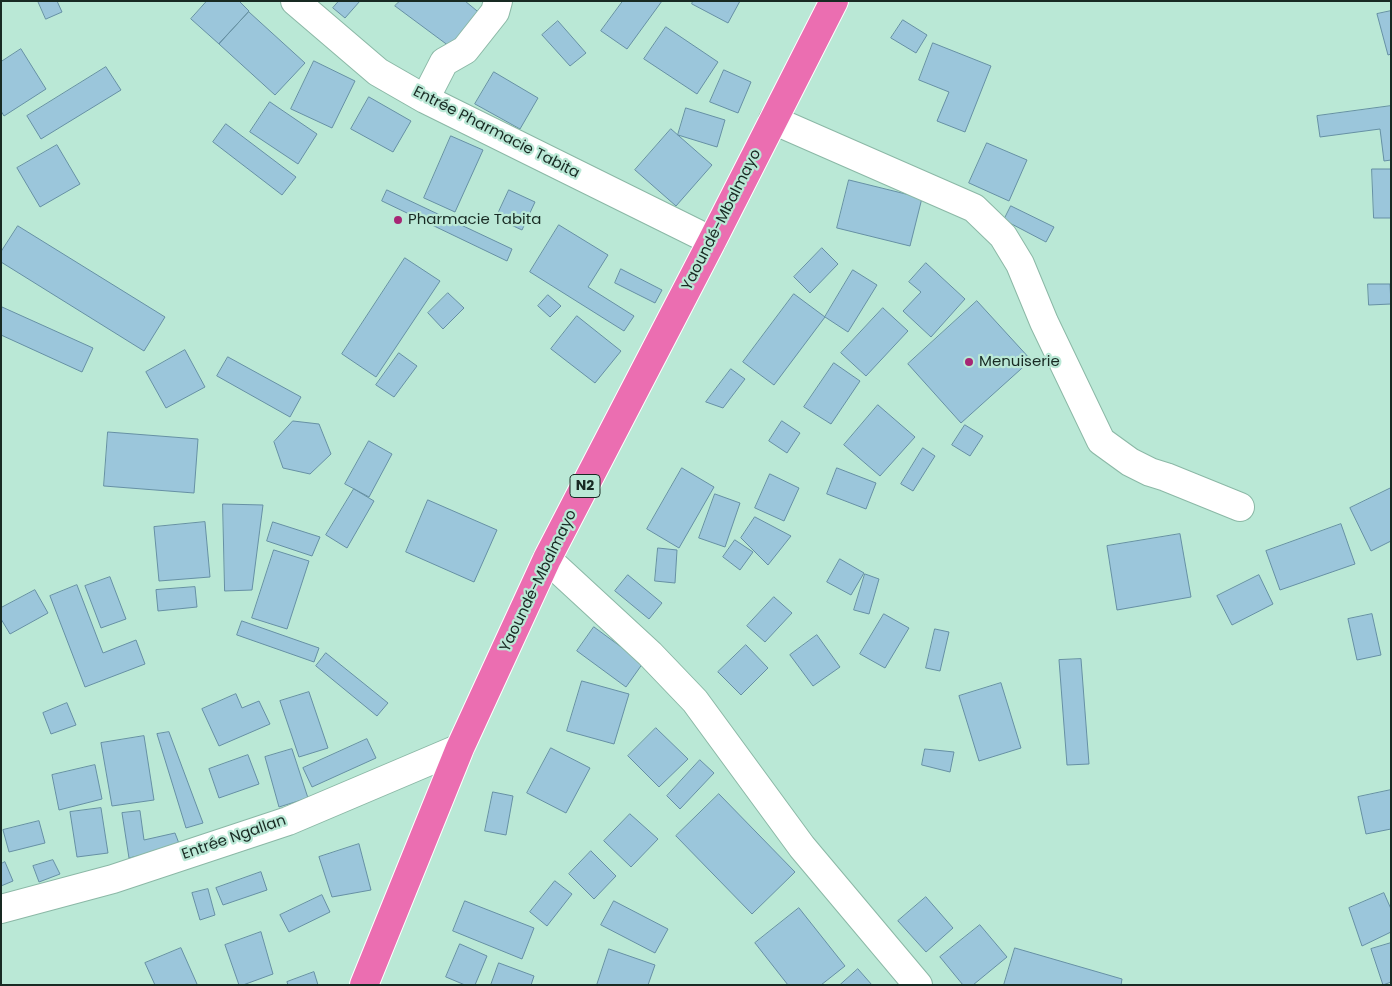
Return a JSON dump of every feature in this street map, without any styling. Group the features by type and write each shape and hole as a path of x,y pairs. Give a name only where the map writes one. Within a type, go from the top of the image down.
{"highway":[{"name":"Yaoundé-Mbalmayo","path":"364,985 460,748 547,559 834,1"}],"street":[{"name":"Entrée Pharmacie Tabita","path":"295,1 378,72 425,99 712,241"},
{"path":"425,99 444,62 465,50 495,12 498,1"},
{"path":"773,120 974,208 1003,236 1020,264 1044,322 1100,441 1130,462 1150,472 1240,507"},
{"path":"547,559 650,654 695,701 802,847 918,985"},
{"name":"Entrée Ngallan","path":"1,909 113,879 288,821 460,748"}],"building":[{"path":"38,1 57,1 62,12 46,19"},
{"path":"207,1 239,1 249,11 219,44 191,19"},
{"path":"339,1 360,1 345,18 333,8"},
{"path":"400,1 465,1 482,15 453,49 395,6"},
{"path":"623,1 662,1 627,49 601,31"},
{"path":"693,1 740,1 728,23 692,4"},
{"path":"1391,11 1391,54 1388,55 1377,14"},
{"path":"249,12 305,63 275,95 219,44"},
{"path":"903,20 927,35 916,53 891,38"},
{"path":"558,21 586,53 570,66 542,35"},
{"path":"666,27 718,62 697,94 644,59"},
{"path":"933,43 991,66 965,132 937,121 949,92 919,80"},
{"path":"21,49 46,89 4,116 1,111 1,62"},
{"path":"314,61 355,81 332,128 291,109"},
{"path":"106,67 121,90 41,139 27,116"},
{"path":"724,70 751,82 738,113 710,102"},
{"path":"494,72 538,98 520,129 475,104"},
{"path":"369,97 411,121 393,152 351,129"},
{"path":"270,102 317,134 298,164 250,132"},
{"path":"1391,106 1391,160 1384,161 1380,129 1320,137 1317,116"},
{"path":"686,108 725,120 717,147 678,135"},
{"path":"226,124 296,177 282,195 213,142"},
{"path":"671,129 712,165 676,206 635,170"},
{"path":"451,136 483,150 455,212 424,198"},
{"path":"987,143 1027,160 1009,201 969,183"},
{"path":"57,145 80,184 40,207 17,168"},
{"path":"1372,169 1391,169 1391,218 1374,218"},
{"path":"849,180 922,198 910,246 837,228"},
{"path":"387,190 512,249 507,261 382,201"},
{"path":"509,190 535,202 522,230 496,218"},
{"path":"1011,206 1054,227 1046,242 1004,220"},
{"path":"559,225 608,255 588,287 634,316 624,331 530,272"},
{"path":"18,226 165,317 144,351 1,262 1,252"},
{"path":"822,248 838,264 810,293 794,277"},
{"path":"405,258 440,281 376,377 342,354"},
{"path":"926,263 965,299 931,337 903,311 921,292 909,282"},
{"path":"621,269 662,290 655,303 615,283"},
{"path":"853,270 877,285 848,332 825,317"},
{"path":"1368,284 1390,284 1391,304 1369,305"},
{"path":"448,293 464,308 443,329 428,313"},
{"path":"794,294 825,317 774,385 743,362"},
{"path":"548,295 561,306 550,317 538,306"},
{"name":"Menuiserie","path":"977,301 1031,360 961,423 908,364"},
{"path":"2,307 93,348 82,372 1,335"},
{"path":"883,308 908,331 866,376 841,353"},
{"path":"577,316 621,351 595,383 551,349"},
{"path":"185,350 205,387 166,408 146,372"},
{"path":"399,353 417,366 394,397 376,385"},
{"path":"228,357 301,397 290,417 217,376"},
{"path":"834,363 860,381 831,424 804,407"},
{"path":"731,369 745,379 723,408 706,402"},
{"path":"878,405 915,437 880,476 844,445"},
{"path":"293,421 319,424 331,454 310,474 283,468 274,442"},
{"path":"782,421 800,433 787,453 769,441"},
{"path":"965,425 983,436 970,456 952,445"},
{"path":"108,432 198,439 194,493 104,486"},
{"path":"369,441 392,454 369,497 345,484"},
{"path":"923,448 935,456 913,491 901,484"},
{"path":"682,468 714,487 679,548 647,529"},
{"path":"837,468 876,483 866,509 827,494"},
{"path":"770,474 799,488 784,521 755,508"},
{"path":"1391,488 1391,541 1371,551 1350,508"},
{"path":"354,489 374,501 347,548 326,535"},
{"path":"715,494 740,503 725,547 699,538"},
{"path":"428,500 497,530 474,582 406,552"},
{"path":"223,504 263,505 252,590 225,591"},
{"path":"755,517 791,536 768,565 741,538"},
{"path":"205,522 210,577 159,581 154,527"},
{"path":"273,522 320,537 312,556 267,541"},
{"path":"1341,524 1355,564 1280,590 1266,551"},
{"path":"1180,534 1191,597 1117,610 1107,546"},
{"path":"735,540 753,552 740,570 723,557"},
{"path":"658,548 677,550 675,583 655,581"},
{"path":"274,550 309,561 287,629 252,618"},
{"path":"840,559 864,573 851,595 827,582"},
{"path":"865,574 879,579 869,614 854,610"},
{"path":"628,575 662,603 649,619 615,591"},
{"path":"1259,575 1273,604 1232,625 1217,596"},
{"path":"110,577 126,619 101,628 85,586"},
{"path":"77,585 103,653 136,640 145,664 85,687 50,596"},
{"path":"195,587 197,607 158,611 156,590"},
{"path":"35,590 48,613 10,634 1,619 1,608"},
{"path":"774,597 792,613 765,642 747,626"},
{"path":"884,614 909,628 885,668 860,654"},
{"path":"1372,614 1381,655 1357,660 1348,619"},
{"path":"242,621 319,648 314,662 237,635"},
{"path":"594,627 643,663 626,687 577,651"},
{"path":"935,629 949,632 940,671 926,668"},
{"path":"817,635 840,667 813,686 790,655"},
{"path":"746,645 768,668 741,695 718,672"},
{"path":"326,653 388,703 377,716 316,666"},
{"path":"1081,659 1089,764 1067,765 1059,660"},
{"path":"582,681 629,694 614,744 567,731"},
{"path":"1001,683 1021,748 979,761 959,696"},
{"path":"309,692 328,748 299,757 280,701"},
{"path":"236,694 242,708 259,701 270,724 219,746 202,709"},
{"path":"67,703 76,725 51,734 43,713"},
{"path":"656,728 688,759 659,787 628,756"},
{"path":"169,732 203,823 186,828 157,734"},
{"path":"144,736 154,800 112,806 101,743"},
{"path":"367,739 376,758 312,787 303,768"},
{"path":"551,748 590,768 566,813 527,793"},
{"path":"292,749 308,798 279,807 265,757"},
{"path":"925,749 954,752 950,772 922,765"},
{"path":"248,755 259,784 219,798 209,769"},
{"path":"700,760 714,773 680,809 667,796"},
{"path":"95,765 102,799 59,810 52,775"},
{"path":"1391,790 1391,829 1366,834 1358,797"},
{"path":"493,792 513,796 506,835 485,831"},
{"path":"719,794 795,872 752,914 676,836"},
{"path":"101,808 108,853 77,857 70,812"},
{"path":"140,811 144,840 175,833 180,846 129,858 122,813"},
{"path":"630,814 658,839 631,867 604,841"},
{"path":"39,821 45,843 9,852 3,830"},
{"path":"359,844 371,890 332,897 319,857"},
{"path":"591,851 616,876 594,899 569,874"},
{"path":"53,860 60,874 39,882 33,866"},
{"path":"5,862 13,881 1,886 1,864"},
{"path":"261,872 267,890 223,905 216,888"},
{"path":"555,881 572,894 547,926 530,912"},
{"path":"208,889 215,915 200,920 192,893"},
{"path":"1384,893 1391,909 1391,932 1362,946 1349,908"},
{"path":"322,895 330,912 289,932 280,915"},
{"path":"926,897 953,928 926,952 898,921"},
{"path":"465,901 534,928 522,959 453,931"},
{"path":"614,901 668,929 655,953 601,925"},
{"path":"799,908 845,966 821,985 788,985 755,943"},
{"path":"980,925 1007,957 973,985 963,985 940,957"},
{"path":"261,932 273,974 239,985 225,945"},
{"path":"1391,943 1391,982 1383,985 1371,949"},
{"path":"460,944 487,956 475,985 465,985 446,977"},
{"path":"181,948 197,984 155,985 145,963"},
{"path":"1015,948 1122,979 1121,985 1004,985"},
{"path":"609,949 655,965 648,985 597,985"},
{"path":"499,963 534,976 531,985 491,985"},
{"path":"858,969 872,985 840,985"},
{"path":"314,972 318,985 288,985 287,982"}],"place":[{"name":"Pharmacie Tabita","path":"398,220"},
{"name":"Menuiserie","path":"969,362"}]}
